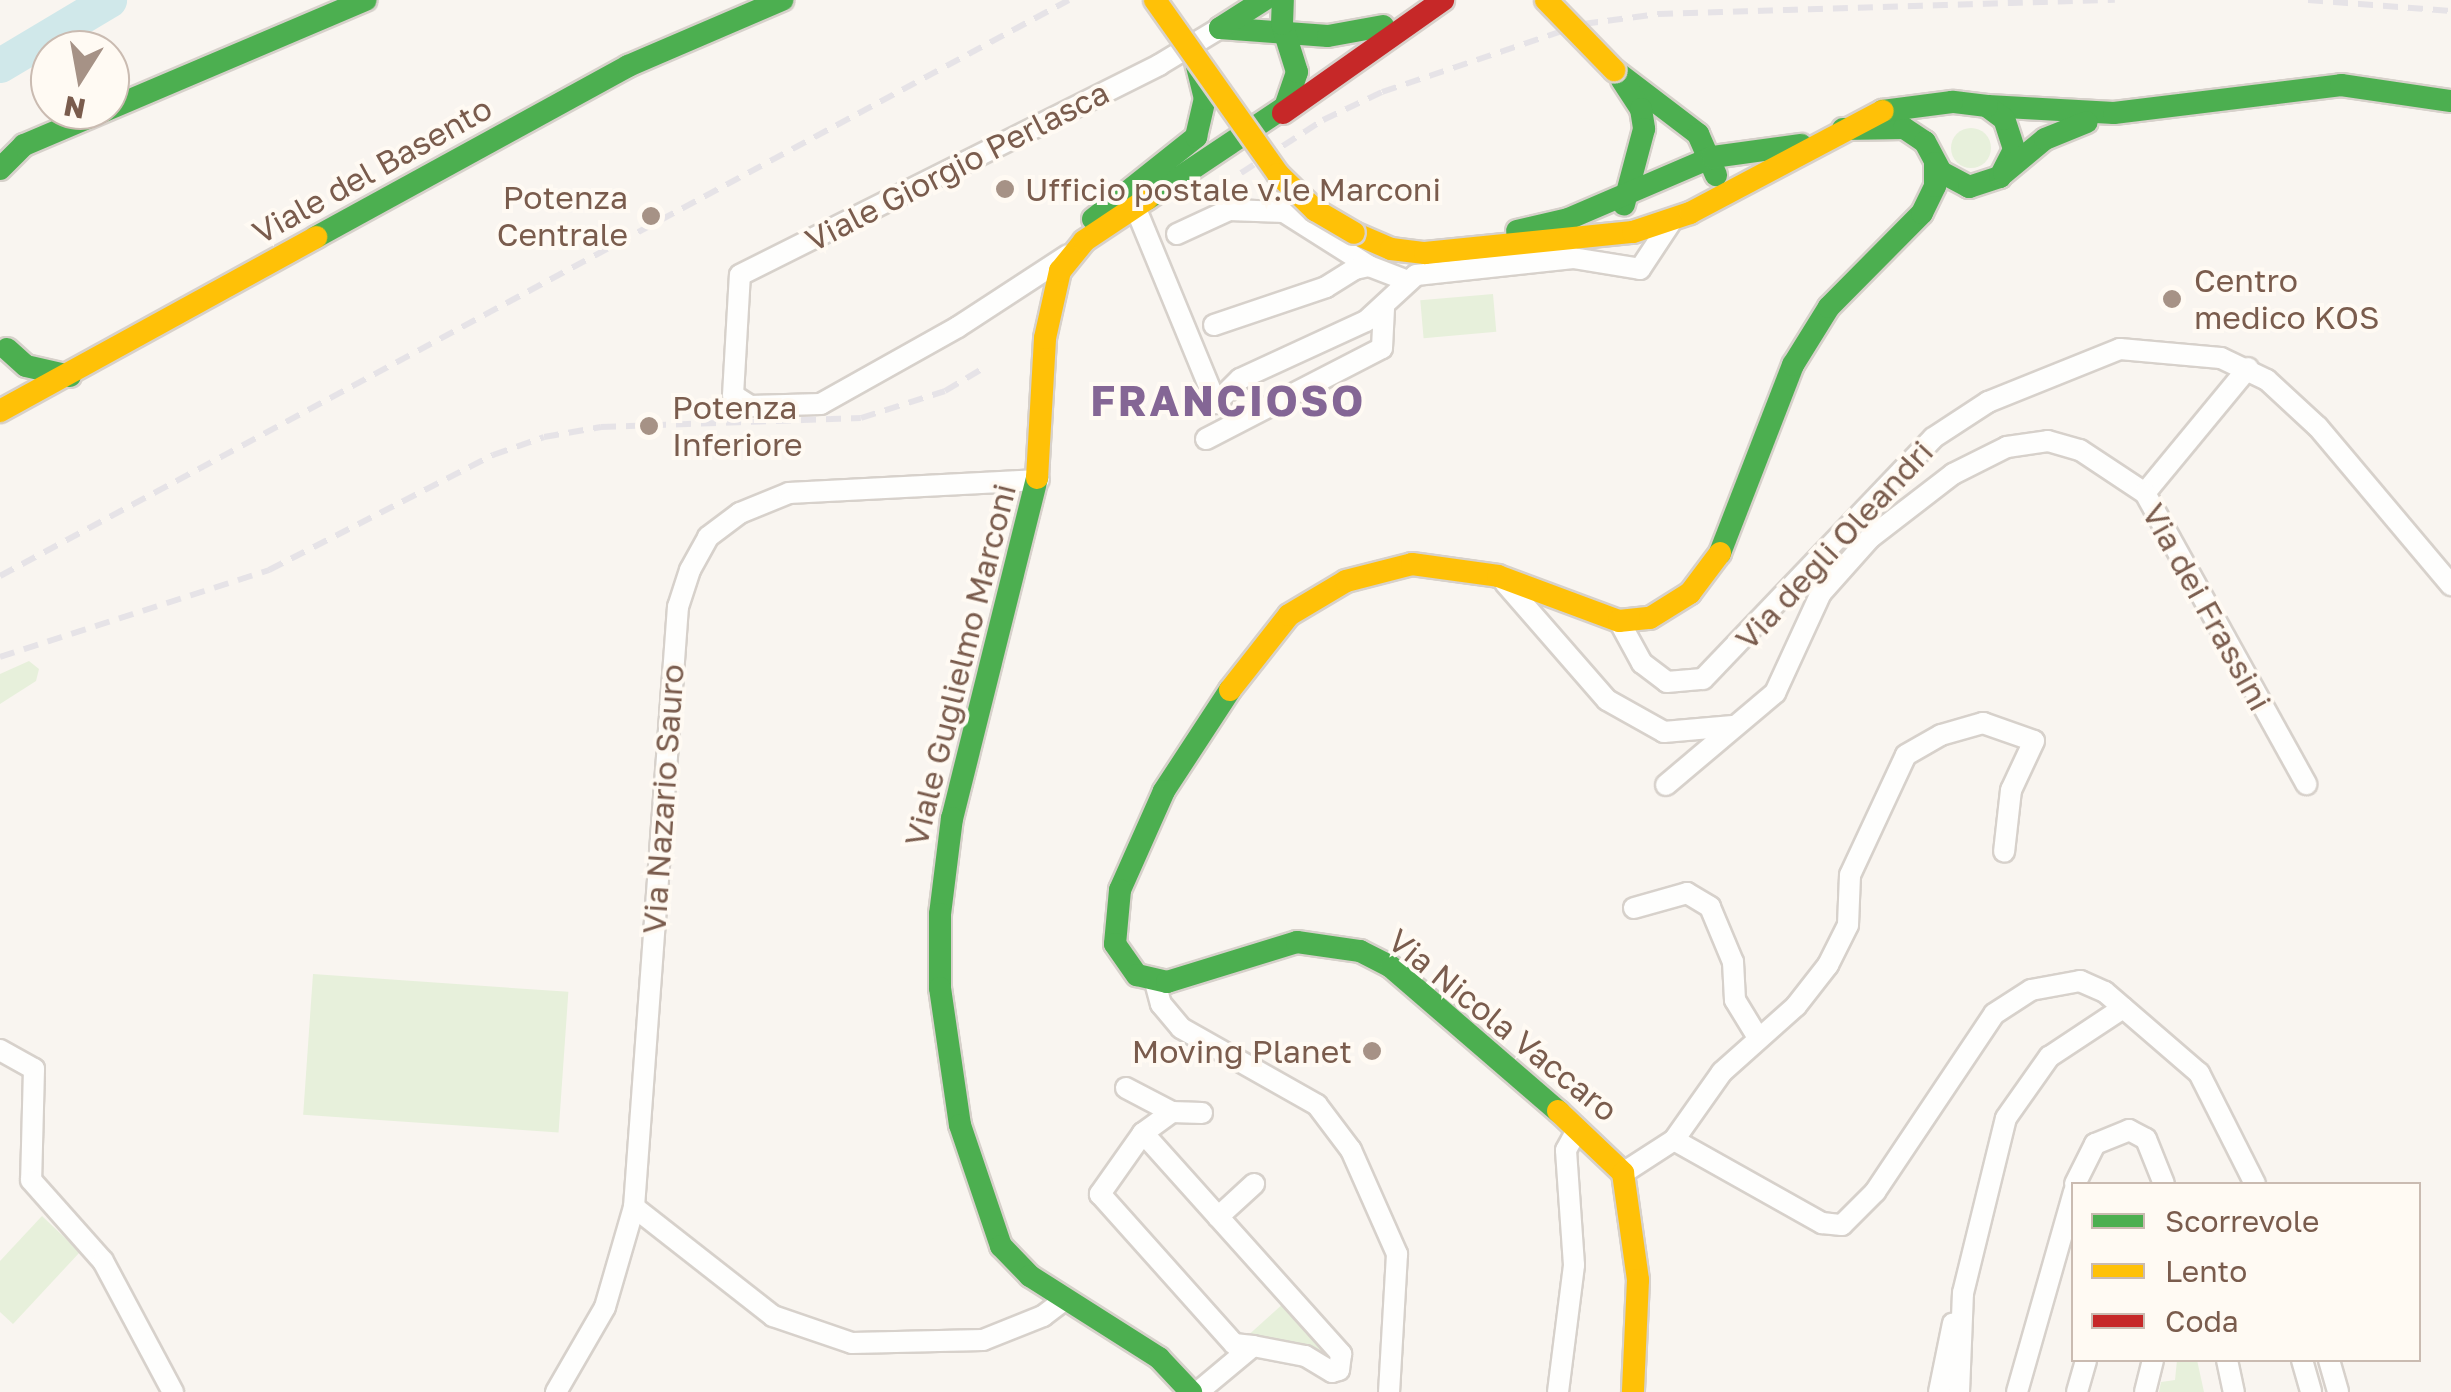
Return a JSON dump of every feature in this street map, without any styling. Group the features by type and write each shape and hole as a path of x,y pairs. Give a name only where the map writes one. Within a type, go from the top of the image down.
{"street":[{"path":"0,154 366,0"},
{"path":"1155,0 1185,57 1278,174 1315,210 1356,227 1392,249 1425,252 1598,239 1674,219 1814,142 1892,108 1976,105 2047,115 2114,113 2306,86 2373,88 2451,101"},
{"path":"1178,0 1291,161 1356,227 1416,238 1496,234 1568,219 1713,156 1814,142"},
{"path":"1220,0 1220,28"},
{"path":"1185,57 1220,28 1264,0"},
{"path":"1276,117 1295,88 1294,56 1284,32 1286,0"},
{"path":"1286,0 1298,23 1319,36"},
{"path":"1306,96 1328,68 1419,0"},
{"path":"1070,254 1443,0"},
{"path":"1546,0 1614,70 1644,119 1623,192 1598,239 1574,258"},
{"name":"Viale del Basento","path":"0,411 70,376 628,66 772,2"},
{"path":"1220,28 1319,36 1383,26"},
{"path":"1258,31 1278,38 1294,56"},
{"name":"Viale Guglielmo Marconi","path":"1185,57 1206,99 1196,137 1097,214 1070,254 1044,338 1039,480 952,818 940,914 940,988 960,1125 987,1215 1012,1259 1064,1300 1138,1342 1194,1392"},
{"name":"Viale Giorgio Perlasca","path":"1070,254 836,397 791,408 741,404 732,395 740,275 1185,57"},
{"path":"1177,234 1228,210 1284,212 1369,266 1405,280 1574,258 1640,269 1674,219 1714,182 1713,156 1651,93 1614,70"},
{"path":"1389,1392 1397,1254 1351,1150 1317,1106 1182,1028 1161,1004 1155,982 1126,966 1115,944 1127,869 1204,724 1288,615 1346,580 1382,568 1436,564 1498,576 1619,620 1637,622 1670,608 1716,563 1794,365 1829,307 1906,230 1932,195 1933,158 1938,122 1976,105 2004,118 2014,138 2012,160 1995,180 1958,185 1933,158 1904,128 1843,129"},
{"path":"1906,230 1995,180 2045,140 2114,113"},
{"path":"0,169 24,145"},
{"path":"1623,192 1631,217 1674,219"},
{"path":"1136,208 1216,403 1240,379 1384,308 1405,280"},
{"path":"1214,326 1369,266"},
{"path":"1206,439 1382,348 1384,308"},
{"path":"4,341 26,366 70,376"},
{"path":"0,397 4,341"},
{"name":"Via degli Oleandri","path":"1619,620 1642,662 1667,682 1703,679 1740,646 1888,478 1988,402 2120,349 2221,358 2248,368 2318,427 2451,585"},
{"path":"2145,493 2248,368"},
{"name":"Via dei Frassini","path":"1666,786 1775,693 1821,592 1870,538 1953,474 2007,447 2048,441 2080,450 2145,493 2306,784"},
{"name":"Via Nazario Sauro","path":"556,1392 600,1318 634,1207 678,607 690,570 708,537 740,512 789,493 1039,480"},
{"path":"1498,576 1607,700 1664,732 1735,726"},
{"path":"1633,1392 1640,1313 1624,1173 1674,1140 1722,1072 1757,1036 1796,1006 1828,965 1848,925 1850,875 1906,755 1941,734 1983,723 2034,741 2011,790 2004,852"},
{"path":"1634,908 1686,893 1710,907 1733,962 1735,1000 1757,1036"},
{"name":"Via Nicola Vaccaro","path":"1155,982 1282,944 1324,942 1360,950 1391,967 1624,1173"},
{"path":"1674,1140 1822,1223 1842,1224 1875,1192 1972,1041 2016,997 2080,982 2124,1008 2199,1073 2254,1182"},
{"path":"1939,1392 2016,1097 2049,1057 2124,1008"},
{"path":"0,1050 34,1069 32,1180 103,1260 173,1392"},
{"path":"1126,1088 1172,1112 1202,1114"},
{"path":"1144,1132 1328,1337 1342,1362 1332,1372 1304,1356 1234,1344 1100,1194 1144,1132 1172,1112"},
{"path":"1558,1392 1574,1266 1566,1150 1578,1130"},
{"path":"2077,1182 2096,1144 2129,1130 2146,1139 2163,1182"},
{"path":"1218,1218 1254,1184"},
{"path":"2018,1392 2071,1203"},
{"path":"634,1207 773,1316 852,1343 983,1340 1043,1316 1064,1300"},
{"path":"1960,1392 1963,1293"},
{"path":"1194,1392 1253,1346"},
{"path":"2077,1392 2085,1362"},
{"path":"2145,1392 2152,1362"},
{"path":"2228,1362 2234,1392"},
{"path":"2303,1362 2311,1392"},
{"path":"2330,1362 2338,1392"}],"green space":[{"path":"1971,128 1985,134 1991,148 1985,162 1971,168 1957,162 1951,148 1957,134"},
{"path":"1493,294 1496,332 1424,338 1420,300"},
{"path":"29,661 39,669 36,681 0,704 0,674"},
{"path":"313,974 568,992 559,1133 303,1115"},
{"path":"42,1216 80,1252 13,1324 0,1312 0,1261"},
{"path":"1284,1303 1332,1356 1331,1362 1244,1339"},
{"path":"2177,1362 2197,1362 2204,1392 2159,1392 2161,1382 2175,1380"}],"waterway":[{"path":"0,65 109,0"}],"railway":[{"path":"0,576 1069,0"},
{"path":"1241,173 1323,120 1382,92 1583,24 1658,14 2115,0"},
{"path":"2308,0 2451,11"},
{"path":"0,657 269,570 493,455 544,437 601,427 861,418 945,391 987,366"}],"traffic: fast":[{"path":"0,169 24,145 366,0"},
{"path":"316,237 628,66 782,0"},
{"path":"1220,28 1264,0"},
{"path":"1147,199 1285,107 1297,72 1282,24 1283,0"},
{"path":"1220,28 1328,36 1383,26"},
{"path":"1093,219 1196,137 1205,99 1195,58"},
{"path":"1614,70 1698,134 1716,175"},
{"path":"1622,80 1641,109 1644,129 1624,204"},
{"path":"1988,106 2114,113 2341,85 2451,101"},
{"path":"1843,129 1904,128 1925,142 1941,172 1969,187 2000,177 2014,149 2004,119 1987,106 1952,102 1883,111"},
{"path":"2004,173 2045,139 2087,122"},
{"path":"1517,231 1568,219 1713,157 1801,145"},
{"path":"1720,553 1793,365 1829,307 1922,213 1935,186 1935,163"},
{"path":"7,349 26,366 70,376"},
{"path":"1037,478 952,818 940,914 940,988 960,1125 1001,1246 1030,1276 1159,1358 1191,1392"},
{"path":"1230,690 1164,791 1120,890 1115,944 1137,975 1167,982 1297,942 1360,951 1391,967 1558,1111"}],"traffic: slow":[{"path":"1155,0 1278,174 1315,210 1354,233"},
{"path":"1546,0 1614,70"},
{"path":"1354,233 1391,249 1425,253 1633,232 1690,213 1883,111"},
{"path":"1037,478 1045,338 1060,271 1084,241 1147,199"},
{"path":"0,411 316,237"},
{"path":"1230,690 1289,615 1346,581 1412,564 1498,576 1619,621 1650,618 1690,593 1720,553"},
{"path":"1558,1111 1623,1173 1638,1280 1633,1392"}],"traffic: jam":[{"path":"1283,113 1443,0"}],"place":[{"name":"Ufficio postale v.le Marconi","path":"1005,189"},
{"name":"Potenza Centrale","path":"651,216"},
{"name":"Centro medico KOS","path":"2172,299"},
{"name":"Potenza Inferiore","path":"649,426"},
{"name":"Moving Planet","path":"1372,1051"}],"district":[{"name":"FRANCIOSO","path":"1228,400"}]}
